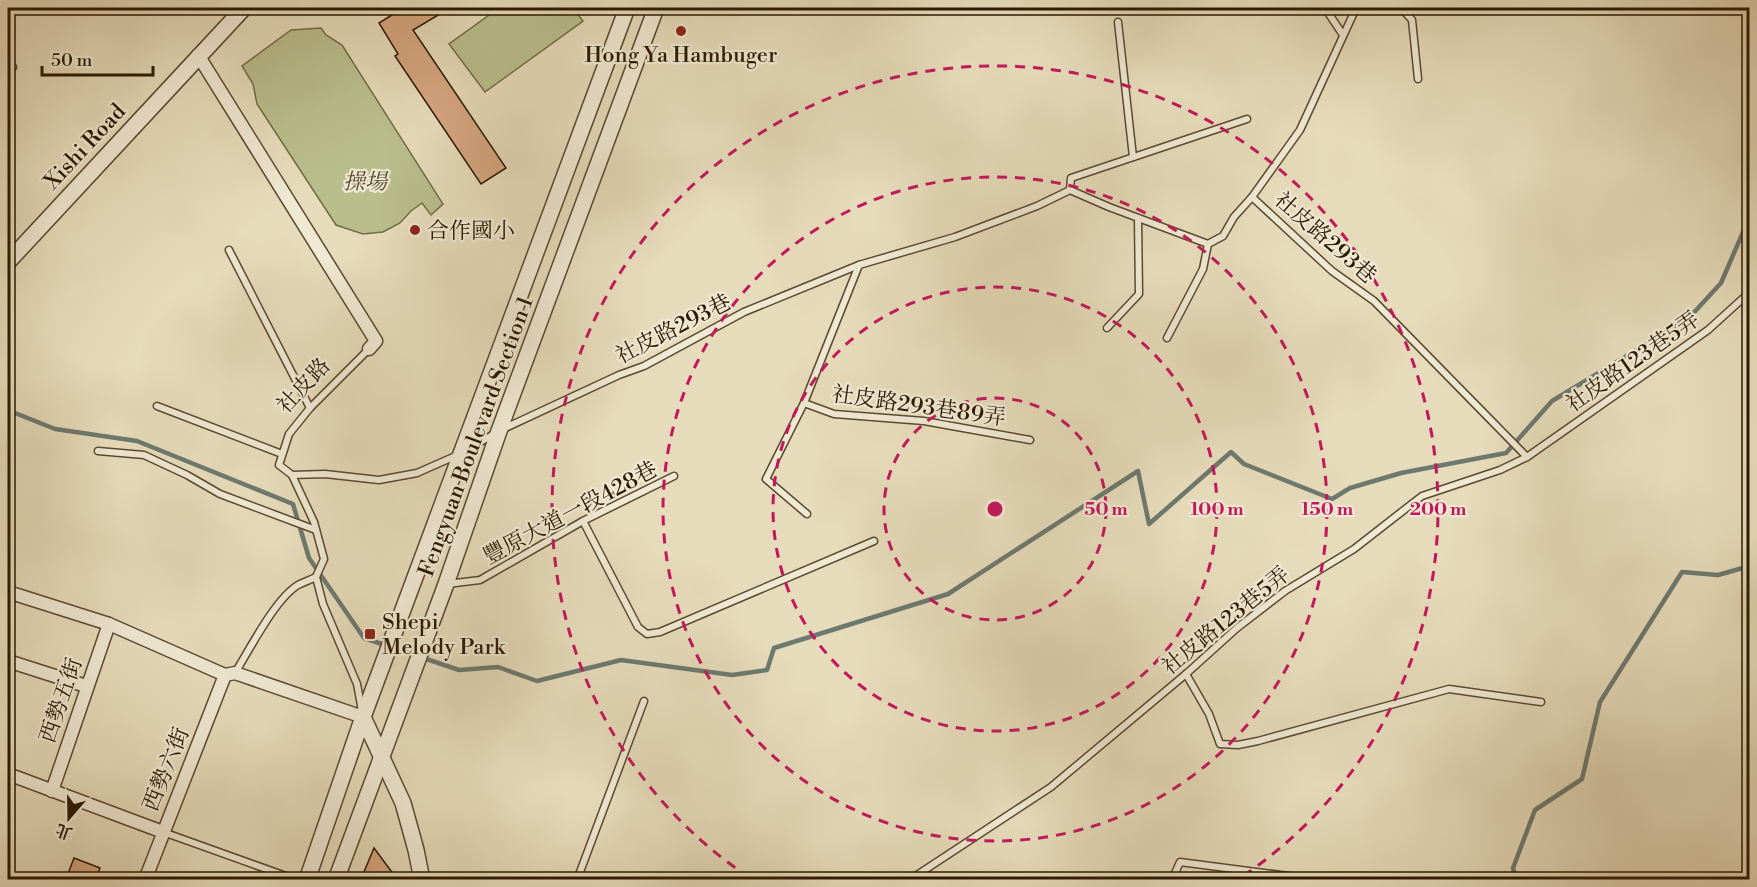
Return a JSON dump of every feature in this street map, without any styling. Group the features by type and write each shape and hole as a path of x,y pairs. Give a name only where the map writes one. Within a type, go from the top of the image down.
{"street":[{"name":"Xishi Road","path":"8,262 244,8"},
{"name":"Fengyuan Boulevard Section 1","path":"307,879 363,717 627,8"},
{"name":"Fengyuan Boulevard Section 1","path":"336,879 656,8"},
{"name":"社皮路","path":"198,55 376,341 369,349"},
{"path":"8,592 109,624 230,674 363,717 380,758 403,803 422,879"},
{"name":"西勢五街","path":"52,791 109,624"},
{"path":"8,661 86,686"},
{"name":"西勢六街","path":"145,879 230,674"},
{"path":"8,774 163,832"}],"lane":[{"path":"1325,8 1343,35"},
{"path":"1252,196 1300,130 1356,8"},
{"path":"1401,8 1412,20 1418,79"},
{"path":"1118,22 1133,157"},
{"name":"社皮路293巷","path":"292,475 325,474 379,480 417,473 460,454 499,431 619,375 644,366 744,312 859,265 955,237 1037,206 1070,190 1071,178 1247,119"},
{"path":"1070,190 1208,244 1203,270 1167,338"},
{"name":"社皮路293巷","path":"1208,244 1223,236 1234,217 1252,196 1332,272 1374,301 1527,457"},
{"path":"1107,328 1140,294 1138,218"},
{"path":"229,250 310,408"},
{"name":"社皮路293巷89弄","path":"807,514 766,479 804,403 859,265"},
{"name":"社皮路123巷5弄","path":"914,879 953,850 1051,787 1186,674 1237,628 1285,591 1354,549 1422,496 1500,470 1527,457 1708,330 1749,292"},
{"name":"社皮路","path":"282,454 289,435 310,408 369,349"},
{"name":"社皮路293巷89弄","path":"804,403 834,414 924,421 1030,440"},
{"path":"157,405 282,454 279,465 292,475 316,530 324,559 316,577 323,604 357,684 363,717"},
{"path":"98,451 144,455 187,475 220,494 316,530"},
{"name":"豐原大道一段428巷","path":"446,584 480,580 583,521 675,476"},
{"path":"583,521 638,627 647,634 660,632 874,541"},
{"path":"230,674 283,600 297,586 316,577"},
{"path":"1186,674 1209,714 1220,744 1238,745 1258,741 1449,689 1541,702"},
{"path":"577,879 644,701"},
{"path":"163,832 297,879"},
{"path":"1172,879 1180,862 1319,879"}],"green space":[{"path":"499,8 573,8 583,21 485,92 449,44"},
{"name":"操場","path":"321,28 326,35 342,45 443,204 431,215 422,203 400,223 383,232 363,234 336,225 257,104 253,84 242,66 291,30"}],"building":[{"path":"403,8 450,8 413,30 506,168 481,184 395,56 398,54 379,23"},
{"path":"374,848 397,879 361,879"},
{"path":"74,858 100,868 96,879 66,879"}],"waterway":[{"path":"8,414 15,413 55,429 137,441 293,504 309,558 364,638 459,670 498,667 537,681 621,660 732,675 767,670 774,648 948,594 1138,471 1149,524 1231,452 1244,464 1332,499 1350,488 1401,473 1506,453 1552,401 1688,319 1721,283 1750,216"},
{"path":"1516,880 1513,868 1535,810 1582,779 1600,702 1682,572 1718,575 1750,566"}],"place":[{"name":"Hong Ya Hambuger","path":"681,31"},
{"name":"合作國小","path":"415,230"},
{"name":"Shepi Melody Park","path":"370,634"}]}
